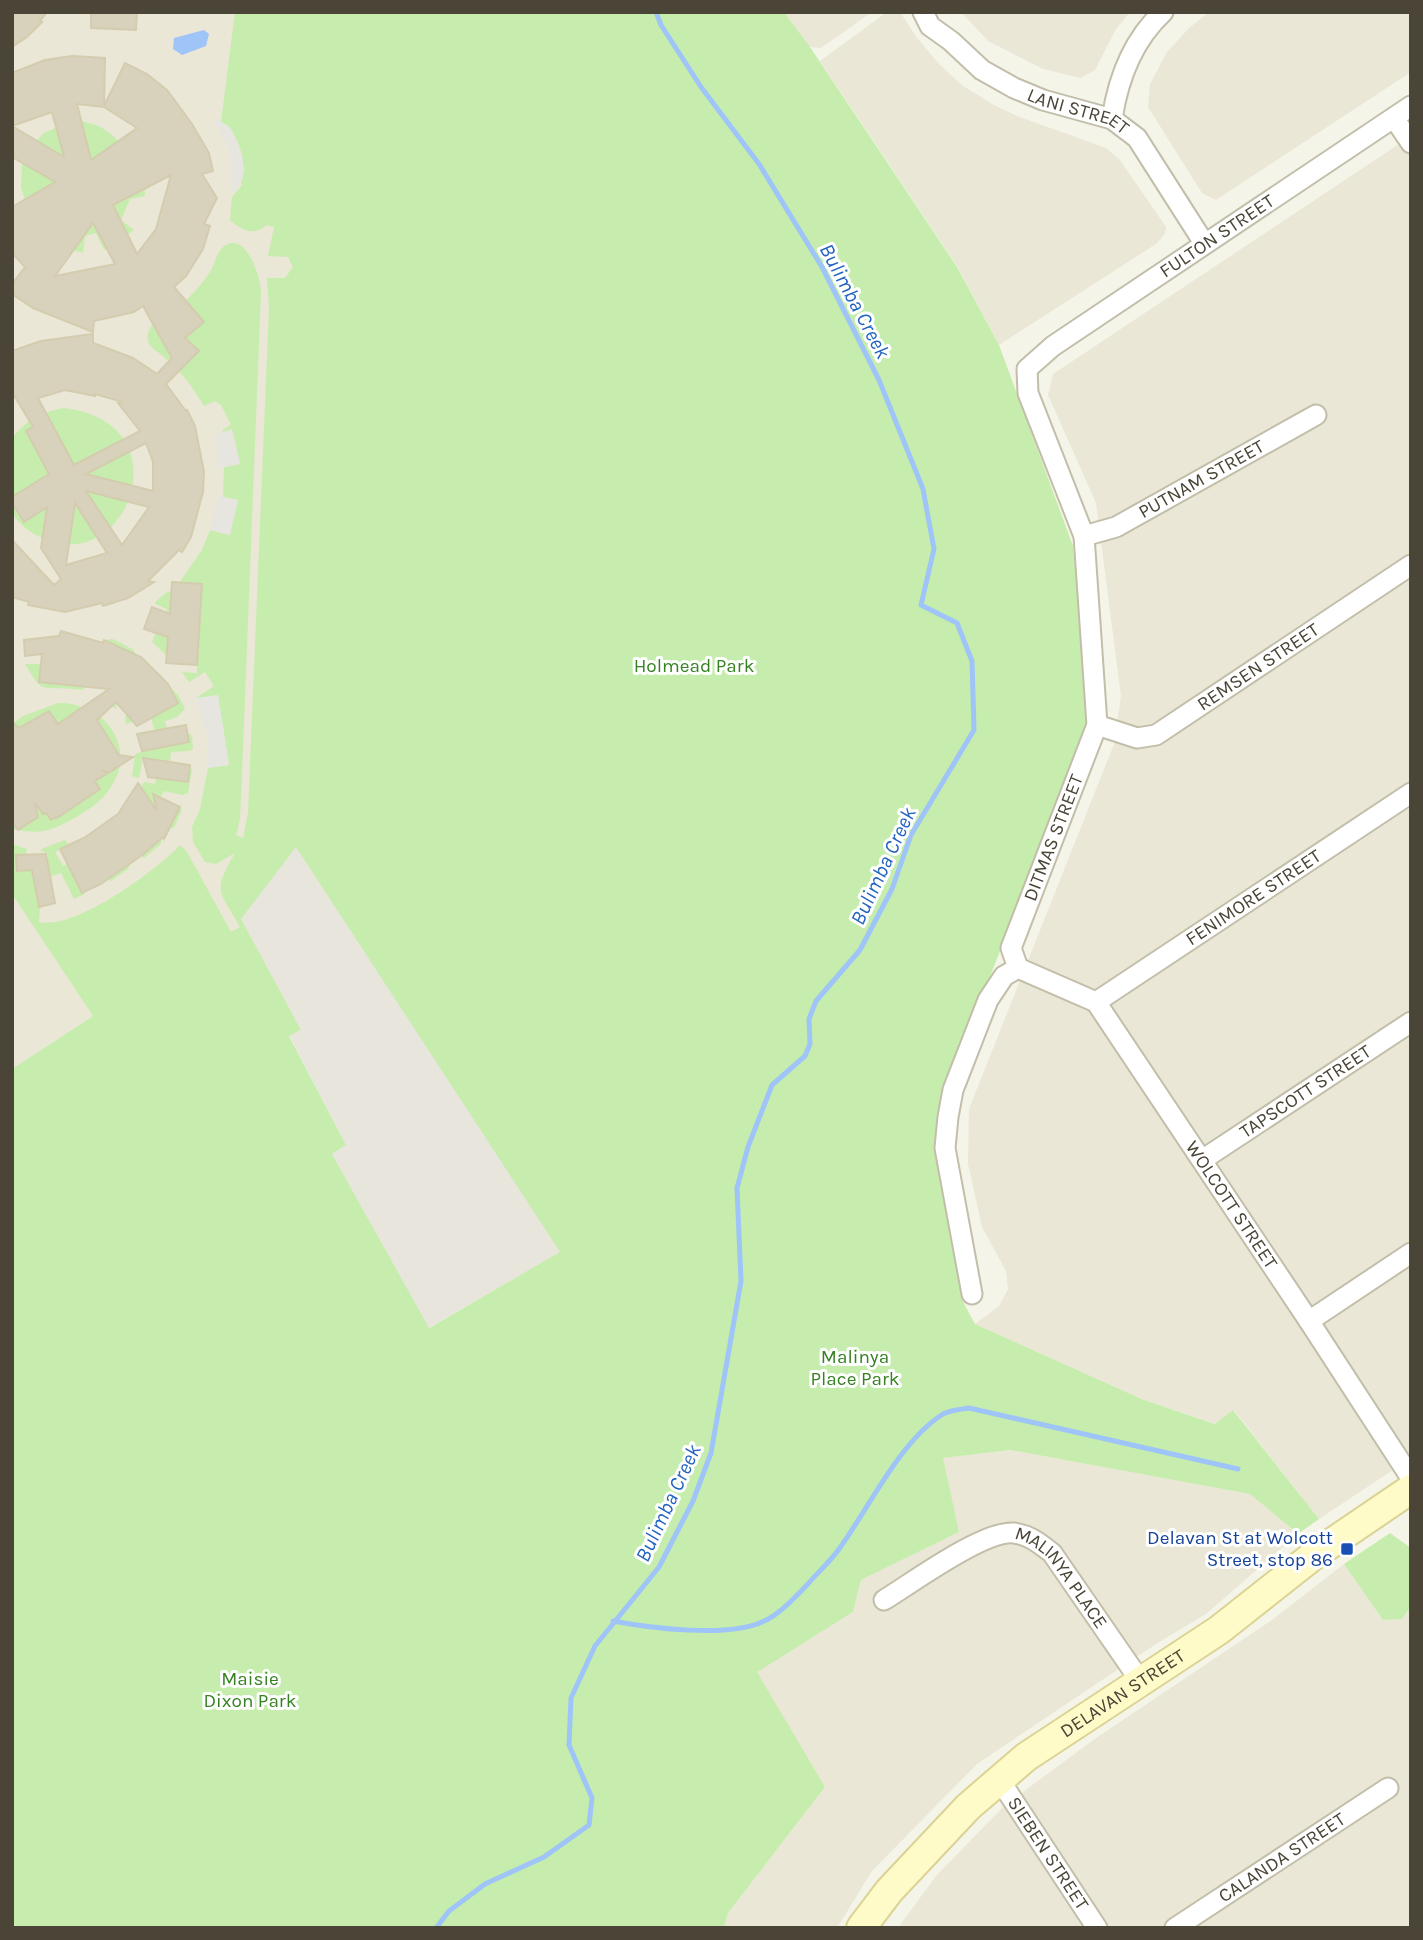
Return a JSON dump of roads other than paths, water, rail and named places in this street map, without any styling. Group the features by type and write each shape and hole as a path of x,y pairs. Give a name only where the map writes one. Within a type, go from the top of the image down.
{"street":[{"name":"LANI STREET","path":"923,12 929,26 951,41 982,70 1043,100 1112,118 1137,138 1204,243"},
{"path":"1112,118 1116,94 1126,65 1153,21 1163,12"},
{"name":"FULTON STREET","path":"1027,369 1053,346 1411,106"},
{"path":"1394,117 1411,143"},
{"name":"DITMAS STREET","path":"1018,968 1011,948 1097,725 1084,536 1028,393 1027,369"},
{"name":"PUTNAM STREET","path":"1084,536 1116,527 1316,415"},
{"name":"REMSEN STREET","path":"1097,725 1137,738 1156,735 1411,565"},
{"name":"FENIMORE STREET","path":"1096,1002 1411,793"},
{"path":"972,1294 945,1148 953,1090 988,1000 1004,976 1018,968 1096,1002"},
{"name":"WOLCOTT STREET","path":"1096,1002 1411,1478"},
{"name":"TAPSCOTT STREET","path":"1202,1160 1411,1022"},
{"path":"1309,1321 1411,1254"},
{"name":"DELAVAN STREET","path":"861,1928 889,1891 968,1807 1026,1757 1219,1630 1314,1555 1411,1489"},
{"name":"MALINYA PLACE","path":"884,1600 989,1536 1013,1533 1034,1538 1052,1553 1141,1682"},
{"name":"SIEBEN STREET","path":"999,1779 1097,1928"},
{"name":"CALANDA STREET","path":"1175,1928 1388,1788"}],"water":[{"path":"204,30 209,34 206,46 182,55 173,49 174,38"}],"waterway":[{"name":"Bulimba Creek","path":"436,1928 449,1911 485,1884 544,1857 589,1825 592,1798 569,1745 571,1698 595,1646 659,1567 693,1501 711,1453 741,1281 737,1188 748,1147 772,1085 805,1056 810,1044 809,1019 816,1001 860,950 892,889 911,835 974,730 972,661 957,623 921,605 934,549 923,489 879,380 822,267 759,164 701,87 661,25 656,12"},
{"path":"613,1621 667,1629 709,1631 747,1627 768,1619 792,1601 835,1554 886,1476 913,1441 927,1426 943,1414 953,1411 969,1408 1238,1469"}],"place":[{"name":"Delavan St at Wolcott Street, stop 86","path":"1347,1549"}],"park label":[{"name":"Holmead Park","path":"694,666"},
{"name":"Malinya Place Park","path":"855,1368"},
{"name":"Maisie Dixon Park","path":"250,1690"}]}
